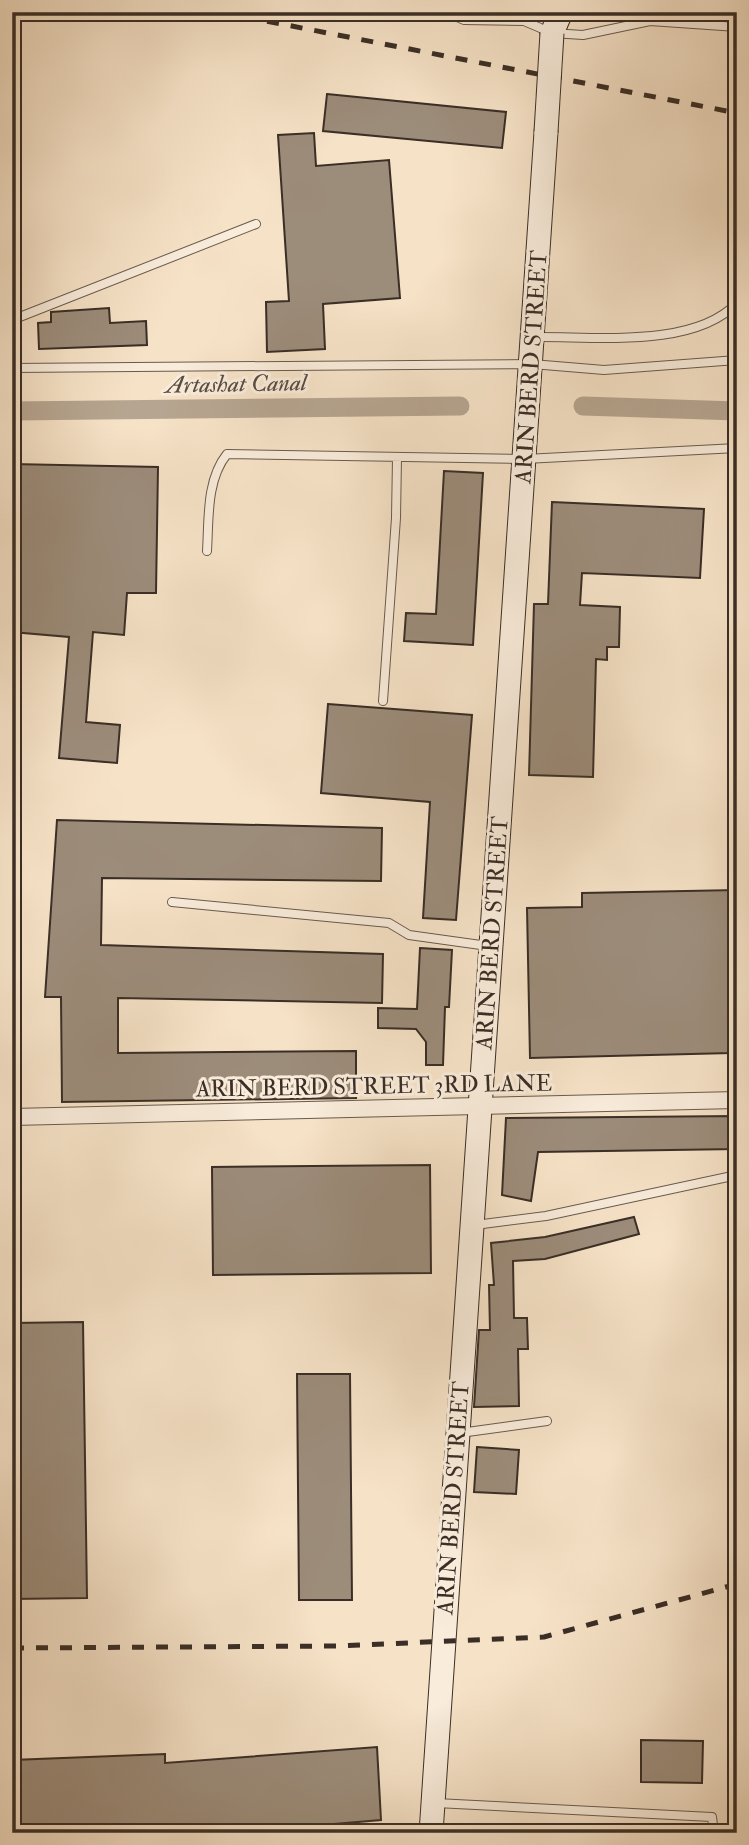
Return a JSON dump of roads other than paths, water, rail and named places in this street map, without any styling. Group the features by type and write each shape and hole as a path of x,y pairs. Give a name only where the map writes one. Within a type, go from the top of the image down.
{"street":[{"name":"ARIN BERD STREET","path":"431,1833 533,365 553,19"},
{"name":"ARIN BERD STREET 3RD LANE","path":"12,1117 737,1100"}],"lane":[{"path":"446,12 464,20 553,19 583,35 650,21 737,27"},
{"path":"12,320 256,225"},
{"path":"534,337 663,335 697,328 725,315 737,303"},
{"path":"12,368 533,365 604,370 737,360"},
{"path":"207,551 212,487 218,465 227,454 526,459 737,448"},
{"path":"383,701 396,518 397,458"},
{"path":"172,902 388,923 409,935 491,946"},
{"path":"472,1225 546,1216 737,1175"},
{"path":"457,1434 547,1421"},
{"path":"433,1802 712,1817 714,1833"}],"waterway":[{"name":"Artashat Canal","path":"12,411 460,406"},
{"name":"Artashat Canal","path":"583,406 737,411"}],"railway":[{"path":"220,12 737,113"},
{"path":"12,1648 336,1646 544,1637 737,1584"}]}
